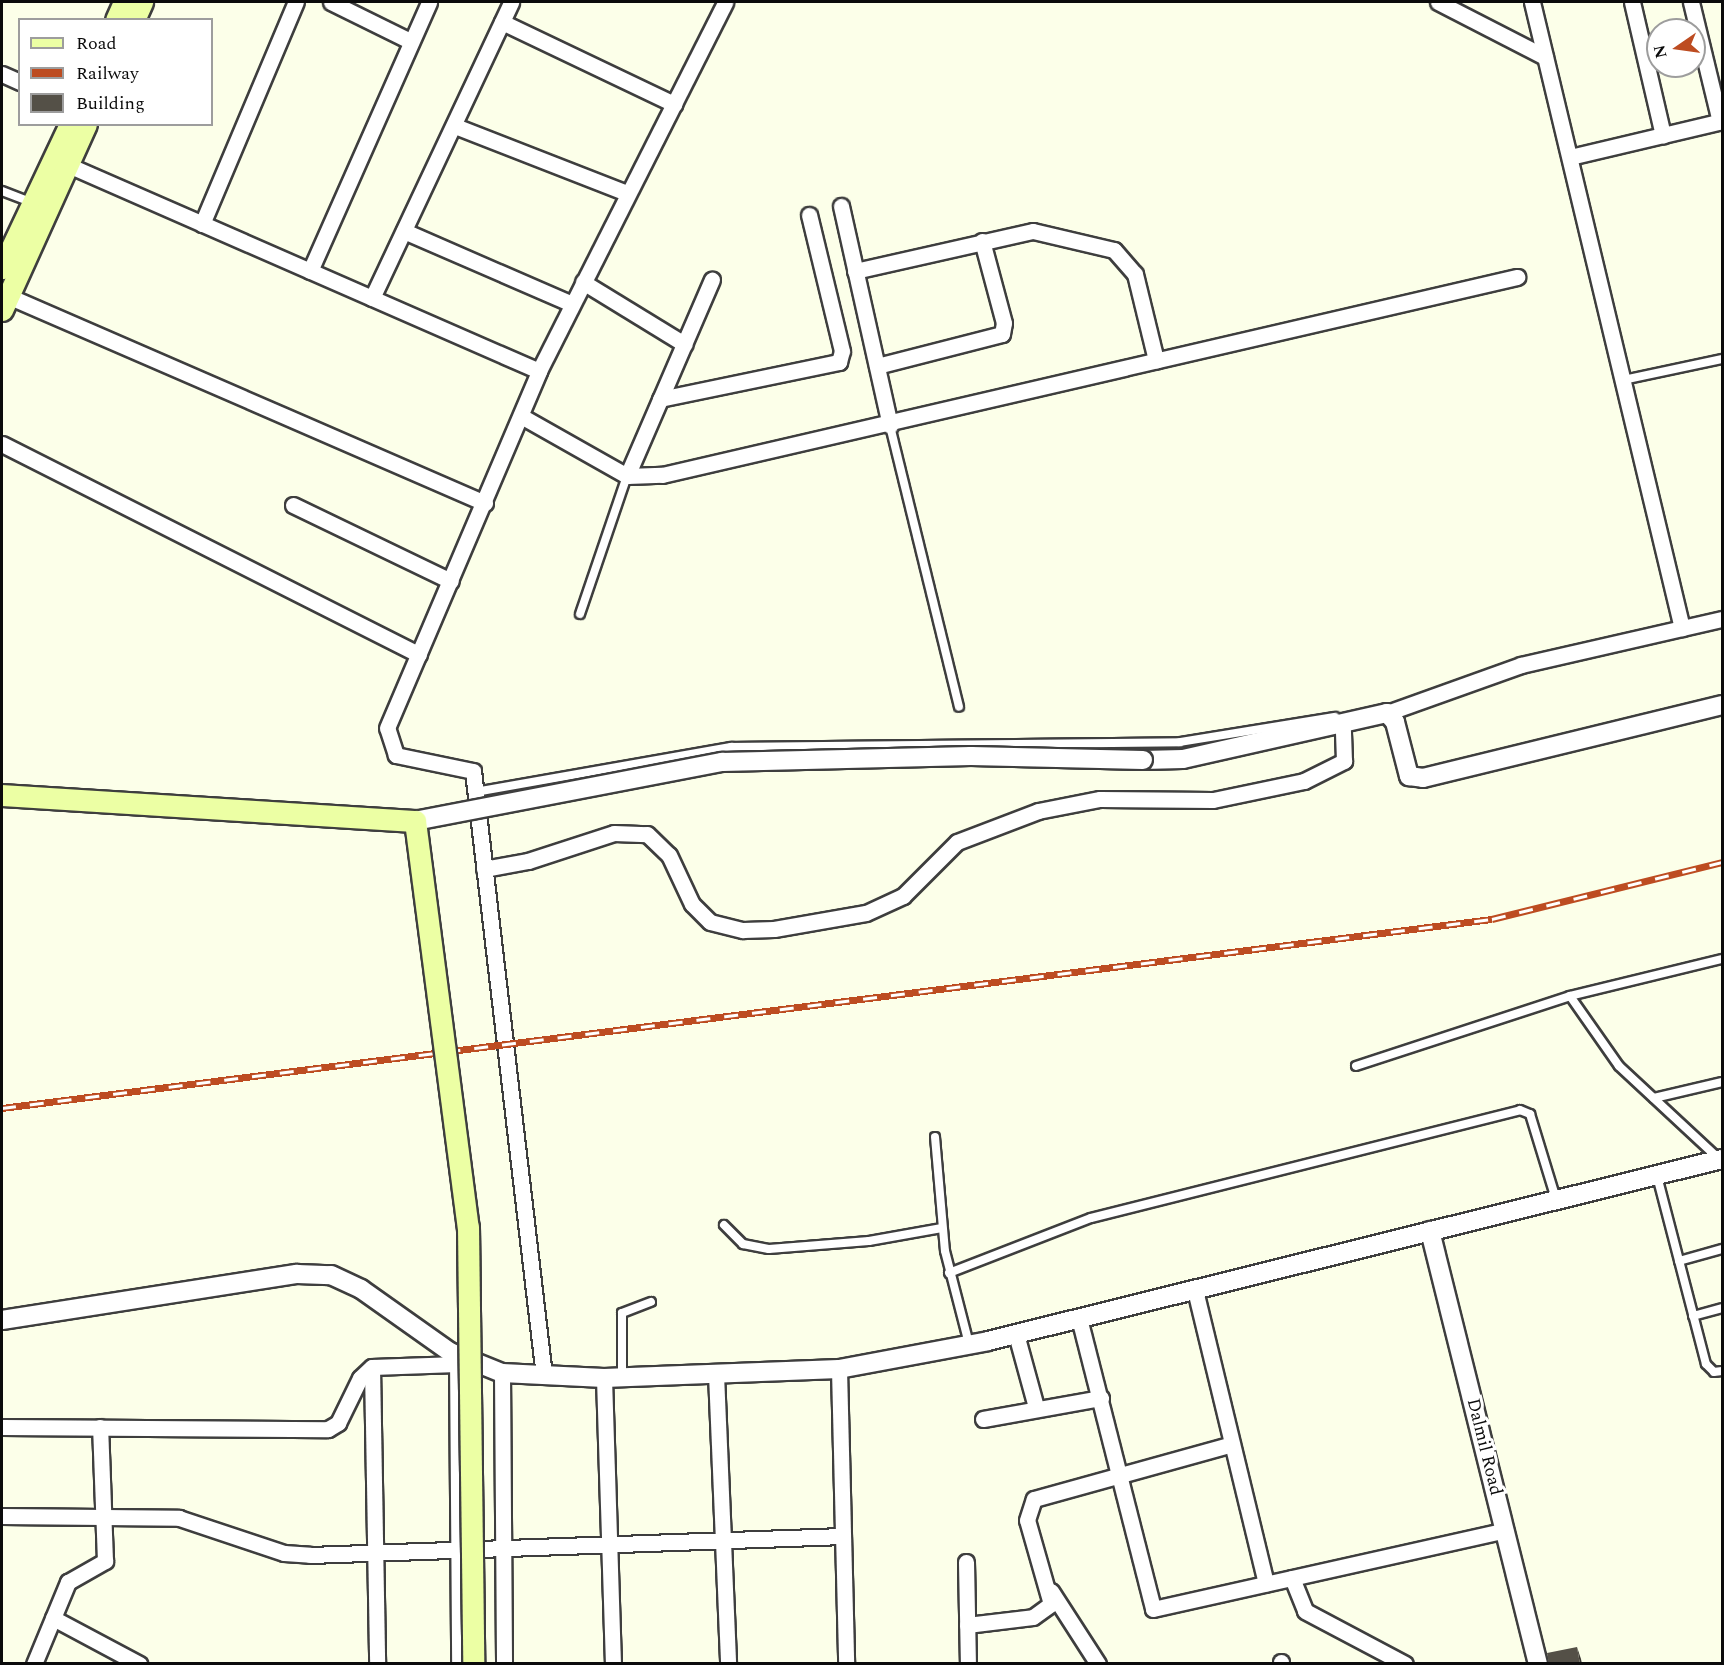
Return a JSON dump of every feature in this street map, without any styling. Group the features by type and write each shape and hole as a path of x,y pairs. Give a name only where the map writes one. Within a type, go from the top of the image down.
{"main road":[{"path":"117,18 124,2"},
{"path":"135,18 142,2"},
{"path":"2,268 69,126"},
{"path":"5,303 85,126"},
{"path":"2,795 415,821 468,1227 473,1664"}],"street":[{"path":"202,224 296,2"},
{"path":"331,2 410,41"},
{"path":"310,271 429,2"},
{"path":"372,298 455,126 511,2"},
{"path":"544,1376 475,792 469,768 404,758 386,738 539,371 725,2"},
{"path":"1437,2 1545,57"},
{"path":"1532,2 1682,628"},
{"path":"1632,2 1663,135"},
{"path":"1570,158 1721,121 1691,2"},
{"path":"502,22 674,104"},
{"path":"2,74 18,81"},
{"path":"455,126 627,193"},
{"path":"68,165 539,371"},
{"path":"841,206 890,426"},
{"path":"660,399 839,362 842,351 809,215"},
{"path":"404,231 572,304"},
{"path":"855,271 1033,231 1123,256 1135,274 1156,360"},
{"path":"877,366 1002,334 1004,323 982,241"},
{"path":"521,416 627,476 662,475 890,426 1156,360 1517,277"},
{"path":"627,476 712,280"},
{"path":"583,282 684,344"},
{"path":"5,303 485,503"},
{"path":"2,444 419,655"},
{"path":"293,505 451,581"},
{"path":"415,821 722,762 971,756 1183,759 1343,727 1521,665 1722,619"},
{"path":"1387,713 1414,779 1722,705"},
{"path":"484,869 614,833 647,834 669,855 692,904 710,922 743,930 774,929 866,913 903,896 957,843 1038,811 1100,799 1213,800 1304,781 1344,762 1343,727"},
{"path":"2,1320 297,1274 331,1275 361,1289 457,1360 502,1373 613,1378 839,1369 1016,1334 1721,1160"},
{"name":"Dalmil Road","path":"1430,1231 1538,1664"},
{"path":"1195,1290 1266,1584"},
{"path":"1079,1318 1121,1474 1153,1609 1505,1530"},
{"path":"1016,1334 1036,1407"},
{"path":"2,1427 328,1429 338,1423 360,1378 372,1367 457,1360"},
{"path":"457,1360 455,1550 459,1664"},
{"path":"372,1367 377,1664"},
{"path":"839,1369 846,1664"},
{"path":"502,1373 500,1549 504,1664"},
{"path":"716,1374 728,1664"},
{"path":"613,1378 609,1545 614,1664"},
{"path":"982,1419 1036,1407 1101,1398"},
{"path":"34,1664 71,1577 105,1561 100,1427"},
{"path":"967,1625 1033,1617 1051,1604 1050,1591 1027,1510 1045,1494 1232,1444"},
{"path":"2,1516 105,1515 179,1518 284,1553 376,1553 843,1536"},
{"path":"966,1562 968,1664"},
{"path":"1292,1578 1305,1611 1405,1664"},
{"path":"1050,1591 1098,1664"},
{"path":"53,1618 139,1664"}],"lane":[{"path":"2,190 32,203"},
{"path":"1623,380 1722,359"},
{"path":"890,426 959,707"},
{"path":"580,614 627,476"},
{"path":"475,792 732,747 1180,742 1337,717 1343,727"},
{"path":"1356,1066 1570,996 1722,959"},
{"path":"1570,996 1599,1044 1721,1160"},
{"path":"1654,1098 1722,1082"},
{"path":"950,1272 1091,1218 1520,1110 1530,1114 1556,1200"},
{"path":"935,1137 942,1228 950,1272 969,1344"},
{"path":"1657,1176 1706,1364 1714,1372 1722,1371"},
{"path":"724,1225 742,1244 769,1249 869,1242 942,1228"},
{"path":"1679,1261 1722,1249"},
{"path":"613,1378 622,1313 651,1302"},
{"path":"1693,1316 1722,1308"}],"building":[{"path":"1577,1647 1580,1664 1549,1664 1547,1653"}],"railway":[{"path":"2,1108 1492,919 1722,862"}]}
